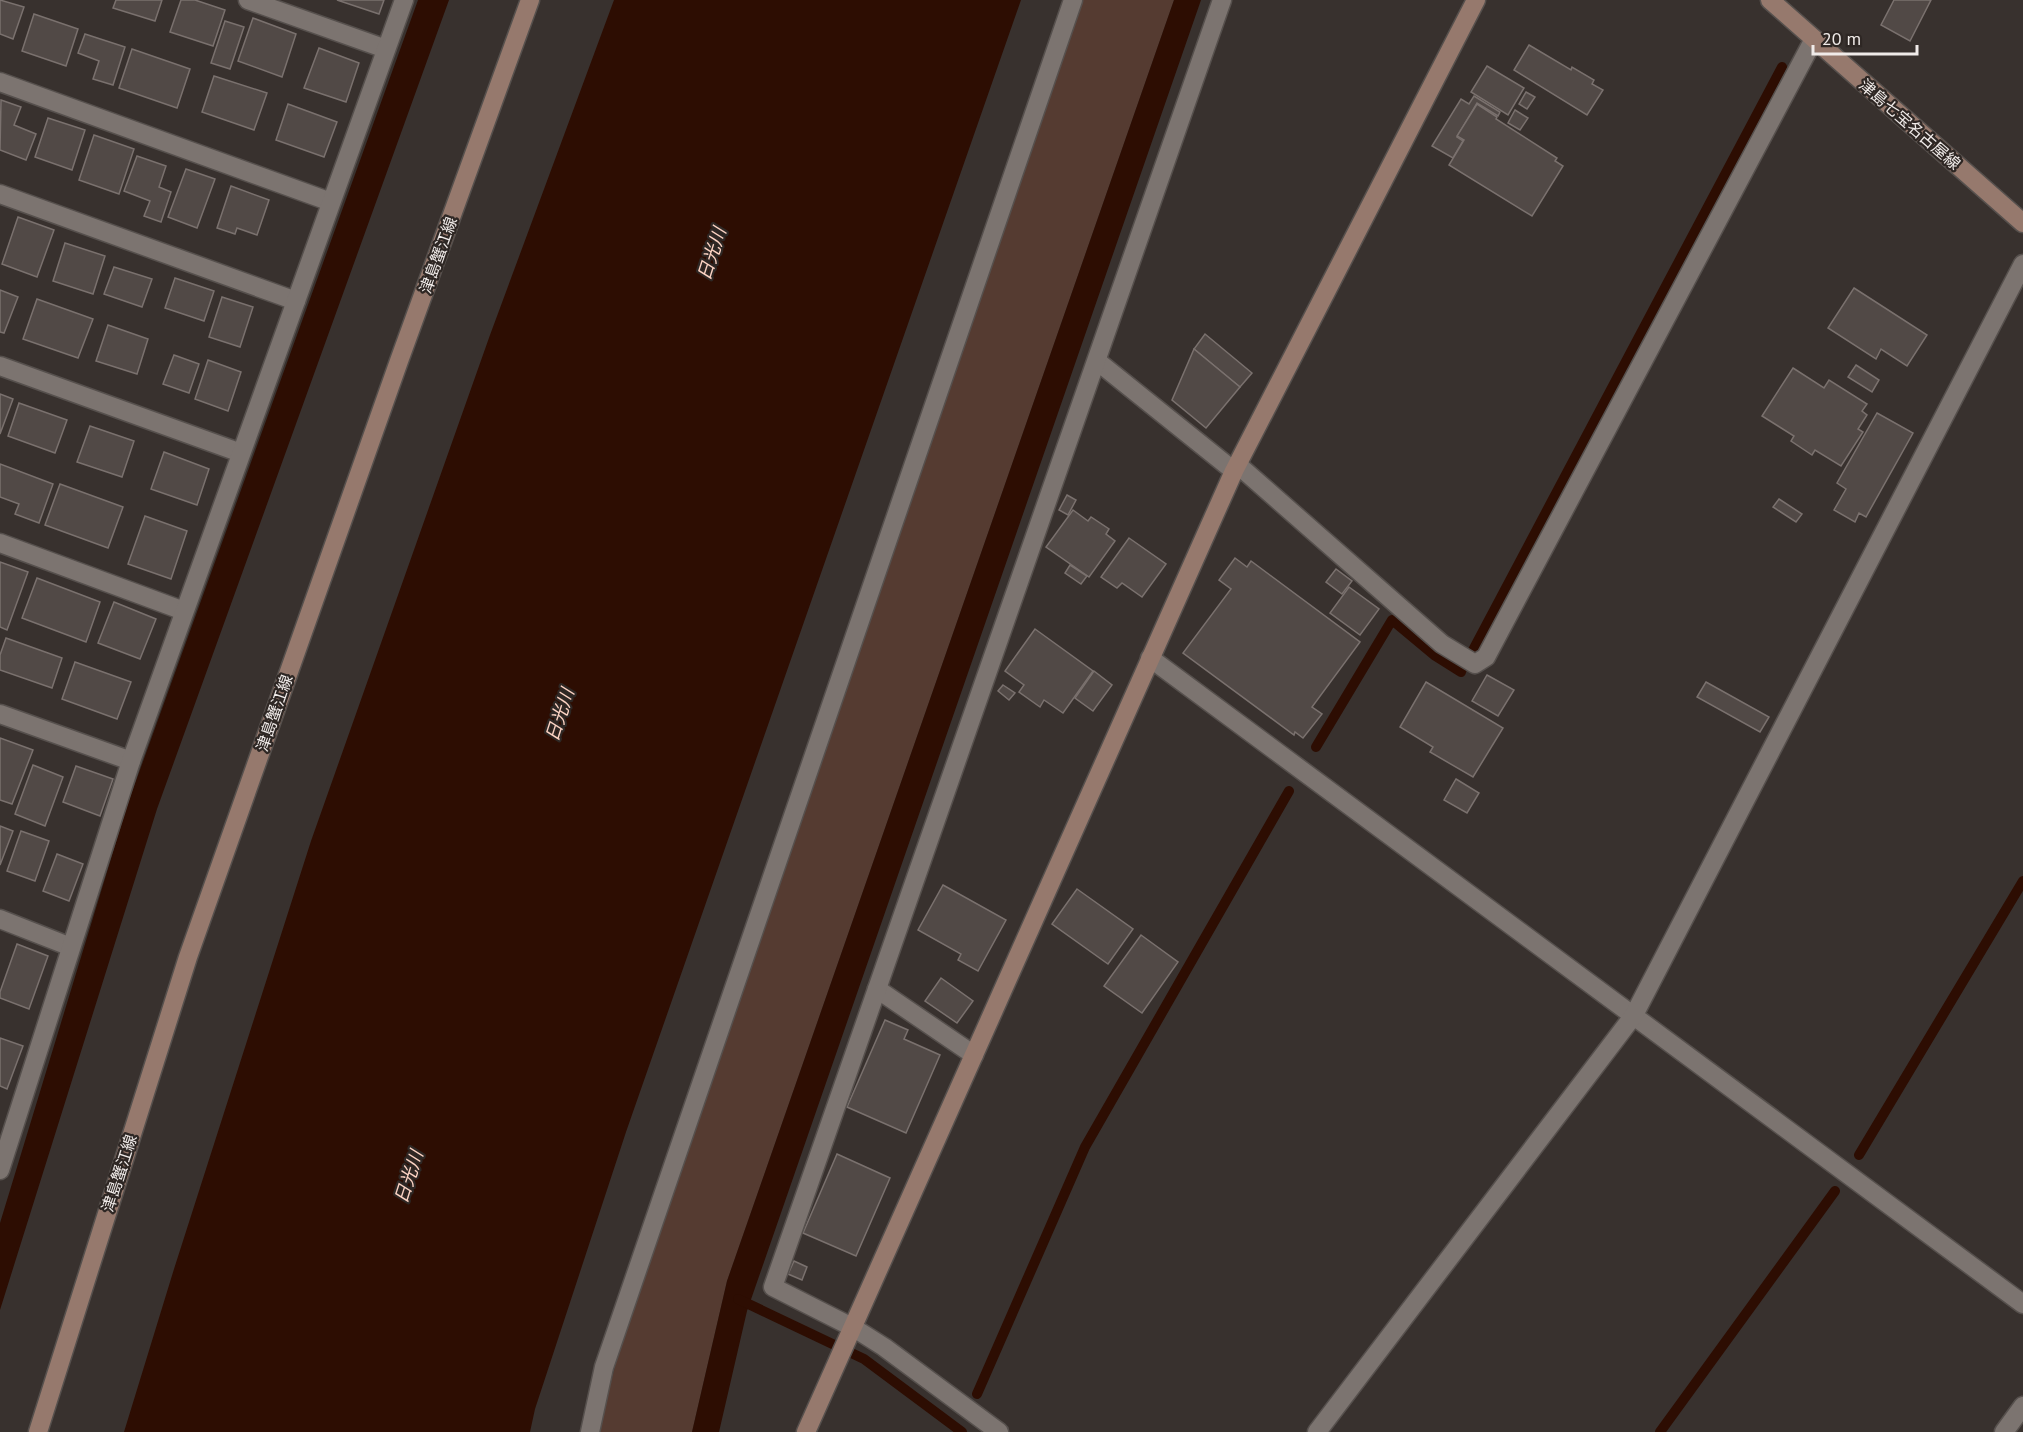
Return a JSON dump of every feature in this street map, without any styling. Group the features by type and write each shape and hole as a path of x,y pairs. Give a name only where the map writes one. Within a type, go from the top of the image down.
{"main road":[{"name":"津島蟹江線","path":"38,1432 188,957 399,361 530,0"},
{"path":"806,1432 1236,468 1476,0"},
{"name":"津島七宝名古屋線","path":"1770,0 2023,223"}],"street":[{"path":"248,0 386,50"},
{"path":"0,1170 7,1126 71,947 131,761 404,0"},
{"path":"590,1432 604,1367 1073,0"},
{"path":"999,1432 884,1347 773,1287 1222,0"},
{"path":"1097,361 1236,468 1442,644 1475,664 1486,657 1814,39"},
{"path":"0,82 331,202"},
{"path":"0,194 296,301"},
{"path":"1317,1432 1634,1015 2023,264"},
{"path":"0,366 241,453"},
{"path":"0,543 184,611"},
{"path":"1150,658 2023,1304"},
{"path":"0,714 131,761"},
{"path":"0,919 71,947"},
{"path":"877,989 974,1055"},
{"path":"2004,1432 2023,1406"}],"shaded area":[{"path":"1081,0 1174,0 727,1281 692,1432 598,1432 628,1317"}],"water":[{"path":"418,0 449,0 157,809 0,1310 0,1223 128,803"},
{"name":"日光川","path":"614,0 1021,0 626,1132 535,1409 530,1432 124,1432 311,841 490,335"},
{"path":"1174,0 1201,0 747,1311 719,1432 692,1432 727,1281"}],"building":[{"path":"0,0 24,7 13,39 0,34"},
{"path":"116,0 162,0 155,21 113,8"},
{"path":"181,0 195,0 225,10 213,46 170,32"},
{"path":"337,0 384,0 379,14"},
{"path":"1894,0 1931,0 1910,41 1881,25"},
{"path":"34,14 78,29 66,66 22,51"},
{"path":"253,18 296,34 282,77 238,61"},
{"path":"225,21 244,27 230,69 211,63"},
{"path":"85,34 125,47 113,85 93,79 99,61 78,53"},
{"path":"1529,45 1571,70 1572,67 1594,80 1592,84 1603,90 1587,115 1514,70"},
{"path":"319,48 359,63 346,102 304,88"},
{"path":"132,49 190,69 177,108 119,88"},
{"path":"1487,66 1524,88 1508,115 1471,92"},
{"path":"214,76 267,93 254,130 202,112"},
{"path":"1526,92 1535,97 1527,109 1519,104"},
{"path":"1474,96 1500,112 1498,116 1477,103 1457,137 1463,141 1453,158 1432,146 1461,99 1469,104"},
{"path":"1,100 21,107 14,125 36,134 26,160 0,150"},
{"path":"288,104 337,122 324,157 276,140"},
{"path":"1477,104 1497,117 1496,119 1557,158 1555,161 1563,166 1532,216 1449,165 1464,140 1457,136"},
{"path":"1515,110 1528,118 1520,130 1508,123"},
{"path":"48,118 85,130 72,170 35,157"},
{"path":"94,135 134,149 119,194 79,180"},
{"path":"137,156 166,166 159,187 171,192 161,222 144,216 150,201 124,191"},
{"path":"186,169 215,179 197,228 168,217"},
{"path":"231,186 269,200 257,235 237,228 235,234 217,228"},
{"path":"18,217 54,230 37,277 2,264"},
{"path":"65,243 105,256 93,294 53,281"},
{"path":"114,267 152,279 142,307 104,294"},
{"path":"175,278 214,291 204,321 165,308"},
{"path":"1854,288 1927,335 1907,366 1881,349 1876,359 1828,328"},
{"path":"0,290 18,297 4,333 0,332"},
{"path":"222,297 253,307 240,347 209,337"},
{"path":"37,299 93,319 78,358 23,339"},
{"path":"108,325 148,339 137,374 96,361"},
{"path":"1205,334 1252,373 1240,387 1194,349"},
{"path":"1194,349 1240,387 1206,428 1172,400"},
{"path":"174,355 199,364 189,393 163,384"},
{"path":"208,360 241,372 228,411 195,399"},
{"path":"1856,365 1879,380 1872,392 1848,377"},
{"path":"1793,368 1824,388 1829,380 1867,404 1862,411 1867,415 1858,429 1863,432 1841,466 1815,450 1812,455 1791,441 1794,436 1762,416"},
{"path":"0,394 13,399 0,434"},
{"path":"19,403 67,420 55,453 8,436"},
{"path":"1877,413 1913,433 1866,517 1859,513 1855,522 1834,510 1846,489 1837,483"},
{"path":"90,426 134,441 122,477 77,462"},
{"path":"164,452 209,469 197,505 151,489"},
{"path":"0,464 53,484 39,523 15,514 19,504 0,497"},
{"path":"60,484 123,507 108,548 45,525"},
{"path":"1067,495 1076,500 1068,515 1059,510"},
{"path":"1779,499 1802,514 1796,522 1773,507"},
{"path":"1073,510 1088,521 1091,517 1109,529 1106,534 1115,541 1089,577 1046,547"},
{"path":"145,516 187,531 171,579 128,564"},
{"path":"1129,538 1166,564 1142,597 1122,583 1117,588 1101,577"},
{"path":"1235,558 1247,567 1251,561 1360,642 1312,707 1322,714 1303,738 1295,732 1294,735 1183,653 1231,589 1219,580"},
{"path":"0,562 28,572 7,630 0,627"},
{"path":"1070,565 1087,576 1081,584 1065,573"},
{"path":"1336,569 1352,581 1342,594 1326,582"},
{"path":"37,578 100,602 86,642 22,618"},
{"path":"1349,587 1379,609 1360,635 1330,613"},
{"path":"114,602 156,619 140,659 98,643"},
{"path":"1035,629 1093,671 1063,713 1044,700 1040,707 1019,692 1024,685 1005,671"},
{"path":"6,638 62,658 52,688 0,670 0,655"},
{"path":"75,662 131,682 117,719 62,699"},
{"path":"1094,671 1112,685 1093,711 1075,698"},
{"path":"1487,675 1514,690 1498,716 1472,701"},
{"path":"1426,682 1503,728 1473,777 1430,752 1433,747 1400,727"},
{"path":"1706,682 1769,717 1760,732 1697,697"},
{"path":"1003,685 1015,693 1009,700 998,691"},
{"path":"0,738 33,750 12,804 0,800"},
{"path":"33,765 63,777 45,826 15,814"},
{"path":"76,766 113,779 100,816 63,802"},
{"path":"1456,779 1479,793 1467,813 1444,800"},
{"path":"0,826 13,831 0,865"},
{"path":"21,831 49,841 35,881 7,871"},
{"path":"57,854 83,864 69,901 43,891"},
{"path":"943,885 1006,920 978,971 958,960 961,954 918,930"},
{"path":"1077,889 1133,929 1108,964 1052,924"},
{"path":"1141,935 1178,962 1142,1013 1104,986"},
{"path":"17,944 48,956 29,1009 0,998 0,992"},
{"path":"941,978 973,1001 957,1023 925,1001"},
{"path":"885,1020 908,1030 904,1039 940,1055 906,1133 847,1107"},
{"path":"0,1038 23,1046 7,1089 0,1086"},
{"path":"837,1154 890,1178 856,1256 803,1233"},
{"path":"794,1261 807,1267 802,1280 788,1274"}],"waterway":[{"path":"1472,652 1782,67"},
{"path":"1316,747 1392,620 1434,655 1461,672 1462,669"},
{"path":"977,1394 1085,1147 1289,791"},
{"path":"1859,1155 2023,881"},
{"path":"1660,1432 1835,1191"},
{"path":"738,1299 864,1359 962,1432"}]}
